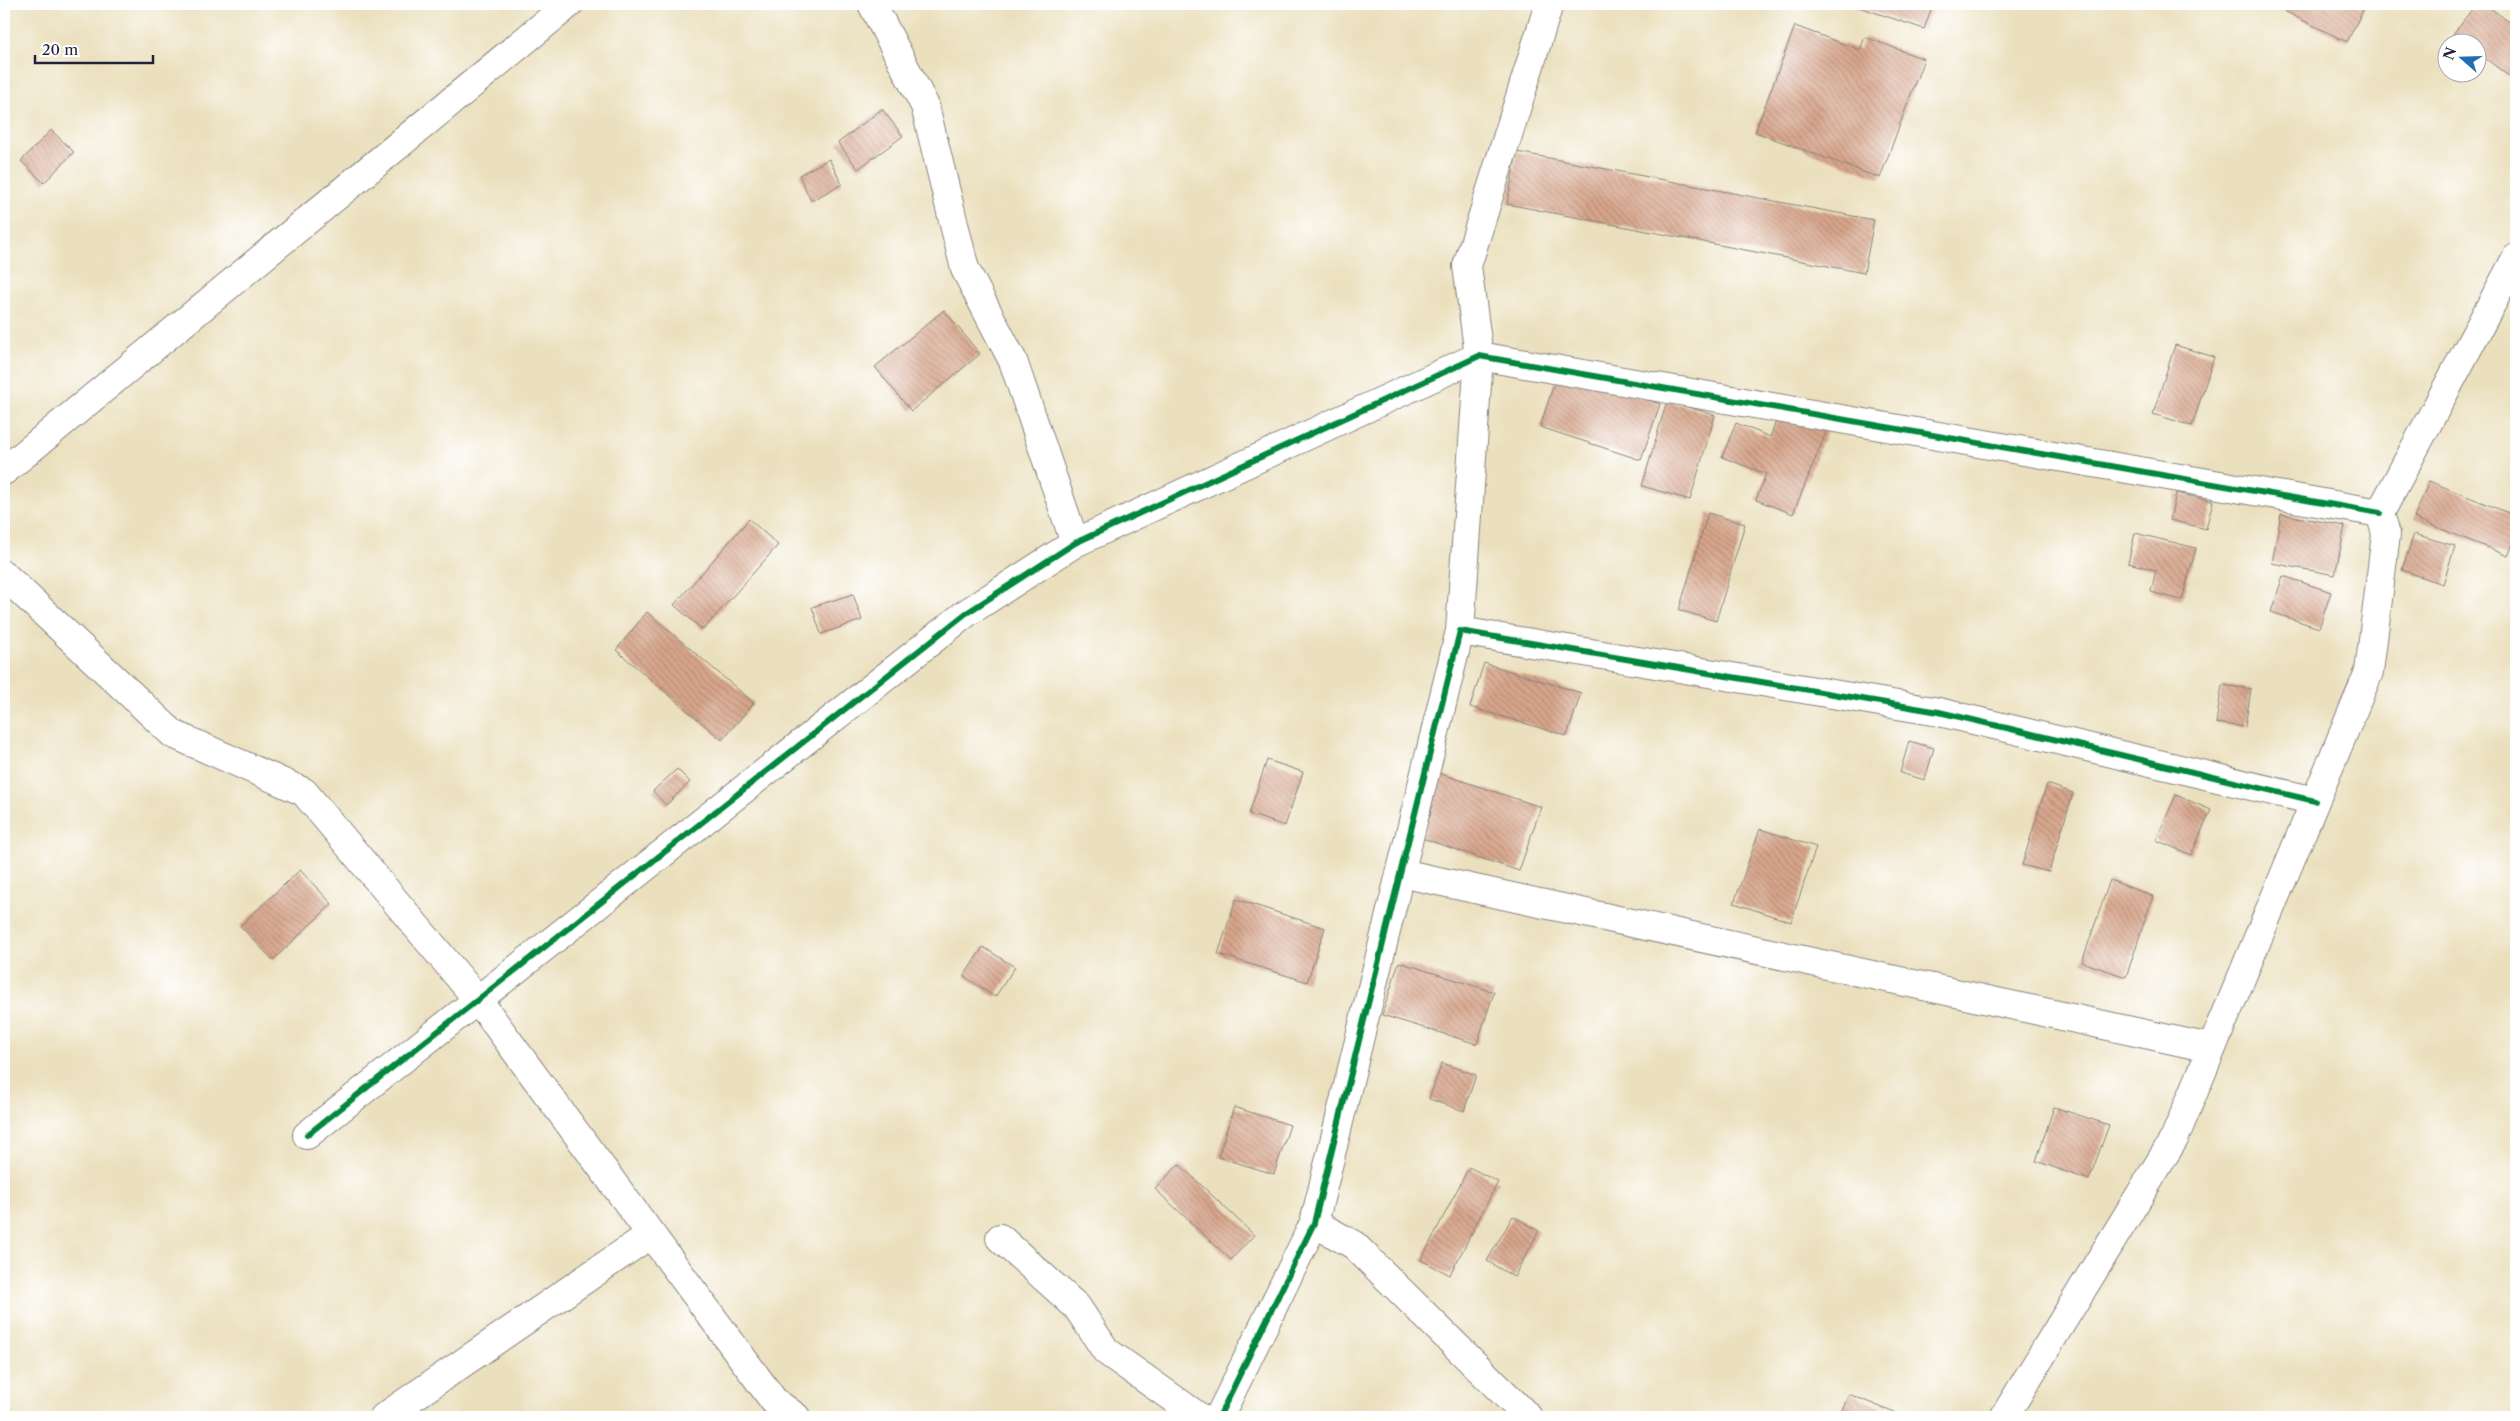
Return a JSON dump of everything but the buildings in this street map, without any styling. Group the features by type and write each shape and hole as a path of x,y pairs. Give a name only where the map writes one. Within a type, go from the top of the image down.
{"street":[{"path":"4,471 569,4"},
{"path":"872,4 925,106 965,269 1013,361 1075,543"},
{"path":"1219,1417 1314,1223 1460,631 1479,356 1467,266 1549,4"},
{"path":"2004,1417 2174,1139 2210,1048 2370,672 2386,534 2380,513 2516,258"},
{"path":"308,1135 965,614 1075,543 1479,356 2380,513"},
{"path":"4,575 174,734 304,792 478,1000 651,1234 769,1409 796,1417"},
{"path":"1460,631 1939,712 2315,801"},
{"path":"1401,873 2210,1048"},
{"path":"1314,1223 1354,1245 1528,1417"},
{"path":"384,1417 651,1234"},
{"path":"1000,1238 1077,1307 1106,1351 1200,1417"}],"cycle path":[{"path":"307,1135 965,614 1075,543 1479,356 2380,513"},
{"path":"1219,1417 1314,1223 1460,631 1939,712 2315,801"}]}
